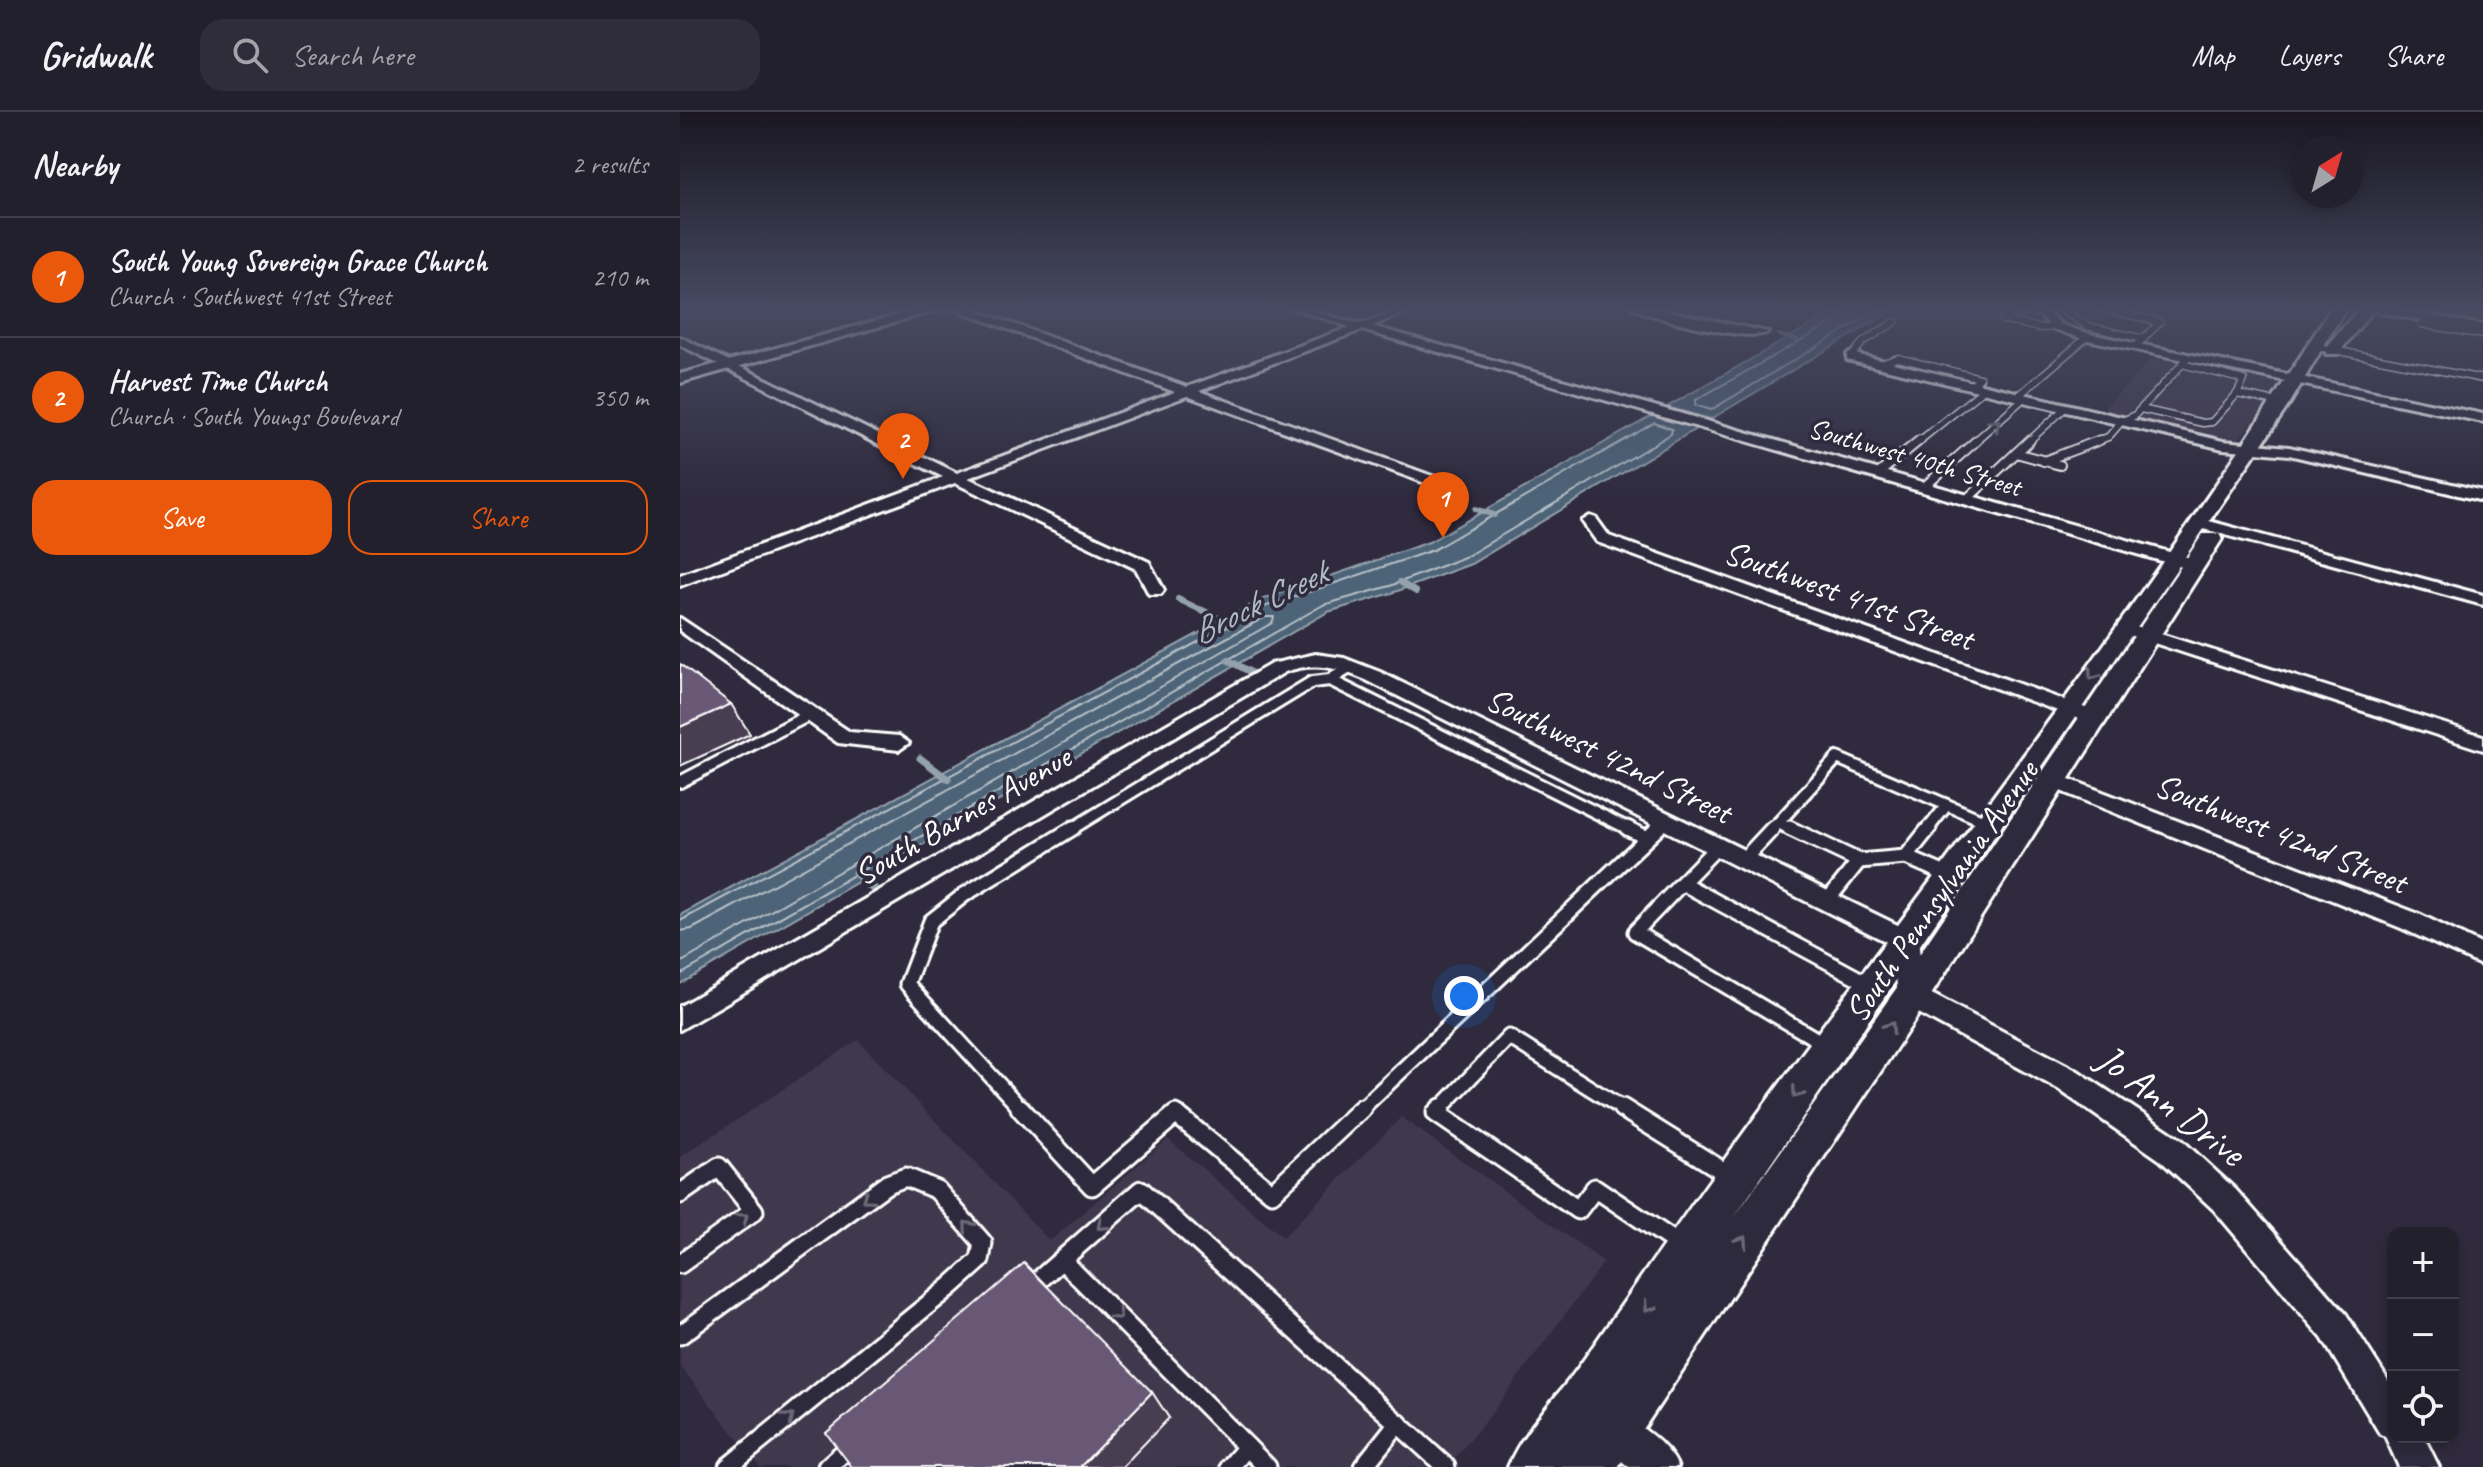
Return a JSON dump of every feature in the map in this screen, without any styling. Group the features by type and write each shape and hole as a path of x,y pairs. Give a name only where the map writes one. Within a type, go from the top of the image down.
{"main road":[{"name":"South Pennsylvania Avenue","path":"1534,1467 1580,1407 1735,1179 1989,823 2082,713 2185,562 2308,371"},
{"name":"South Pennsylvania Avenue","path":"1588,1467 1911,996 2051,779 2082,713"}],"street":[{"path":"680,379 709,371"},
{"path":"745,371 956,478 1143,566 1155,590"},
{"path":"1126,371 1430,480 1452,501"},
{"path":"680,581 1243,371"},
{"name":"Southwest 40th Street","path":"1517,371 2185,562"},
{"path":"1933,371 1978,387 2223,445 2289,451 2483,496"},
{"path":"2226,371 2296,388 2483,418"},
{"name":"Southwest 41st Street","path":"1590,521 1603,539 2082,713"},
{"path":"2208,526 2483,600"},
{"path":"680,623 845,738 899,743"},
{"path":"2138,632 2483,743"},
{"name":"Southwest 42nd Street","path":"1278,668 1301,659 1330,658 1351,667 1905,940"},
{"name":"South Barnes Avenue","path":"680,1019 1278,668"},
{"name":"Southwest 42nd Street","path":"2051,779 2410,921 2483,956"},
{"path":"1905,940 1911,996"},
{"name":"Jo Ann Drive","path":"1911,996 2068,1080 2171,1150 2225,1200 2334,1326 2387,1411"},
{"path":"1580,1407 1659,1467"},
{"path":"2406,1443 2420,1467"}],"lane":[{"path":"1924,487 2049,371"},
{"path":"2044,461 2109,436 2122,421 2141,409 2175,371"},
{"path":"2141,409 2203,423 2212,422 2237,394 2243,378 2220,371"},
{"path":"2443,371 2483,379"},
{"path":"1878,474 1978,387"},
{"path":"2237,394 2296,388"},
{"path":"1967,499 2065,408"},
{"path":"2016,453 2060,465"},
{"path":"1351,667 1330,680 1312,682 964,895 931,921 907,984 1092,1186 1176,1114 1272,1193 1666,821"},
{"path":"1330,680 1647,838"},
{"path":"680,782 811,714"},
{"path":"1743,860 1837,758 1989,823"},
{"path":"1906,857 1947,805"},
{"path":"1778,823 1859,861 1906,857 1950,877"},
{"path":"1717,847 1635,932 1830,1047"},
{"path":"1827,901 1859,861"},
{"path":"1682,883 1873,986"},
{"path":"1688,1251 1595,1188 1578,1210 1436,1113 1509,1037 1735,1179"},
{"path":"680,1194 719,1167 754,1211 680,1264"},
{"path":"680,1335 887,1184 906,1177 937,1190 983,1243 980,1260 961,1277 728,1467"},
{"path":"1015,1301 1141,1190 1442,1466"},
{"path":"1062,1260 1267,1467"},
{"path":"1363,1467 1398,1423"},
{"path":"827,1467 862,1436"},
{"path":"1230,1467 1247,1447"}],"shaded area":[{"path":"2140,371 2230,371 2283,382 2237,442 2102,410"},
{"path":"858,1040 1050,1241 1168,1139 1283,1237 1401,1117 1604,1262 1448,1467 760,1467 680,1366 680,1157"}],"water":[{"path":"1730,371 1791,371 1711,419 1667,407"},
{"name":"Brock Creek","path":"1655,414 1699,427 1471,564 1328,612 680,984 680,915 1258,601 1429,542"}],"building":[{"path":"680,664 731,704 680,727"},
{"path":"1024,1263 1152,1392 1080,1467 852,1467 826,1433"}],"waterway":[{"path":"1476,509 1494,515"},
{"path":"1400,582 1416,592"},
{"path":"1178,599 1205,612"},
{"path":"1201,610 1205,612"},
{"path":"1205,612 1231,625"},
{"path":"1228,660 1252,673"},
{"path":"920,758 948,779"},
{"path":"856,873 876,891"}],"place":[{"name":"Harvest Time Church","path":"903,479"},
{"name":"South Young Sovereign Grace Church","path":"1443,538"}]}
